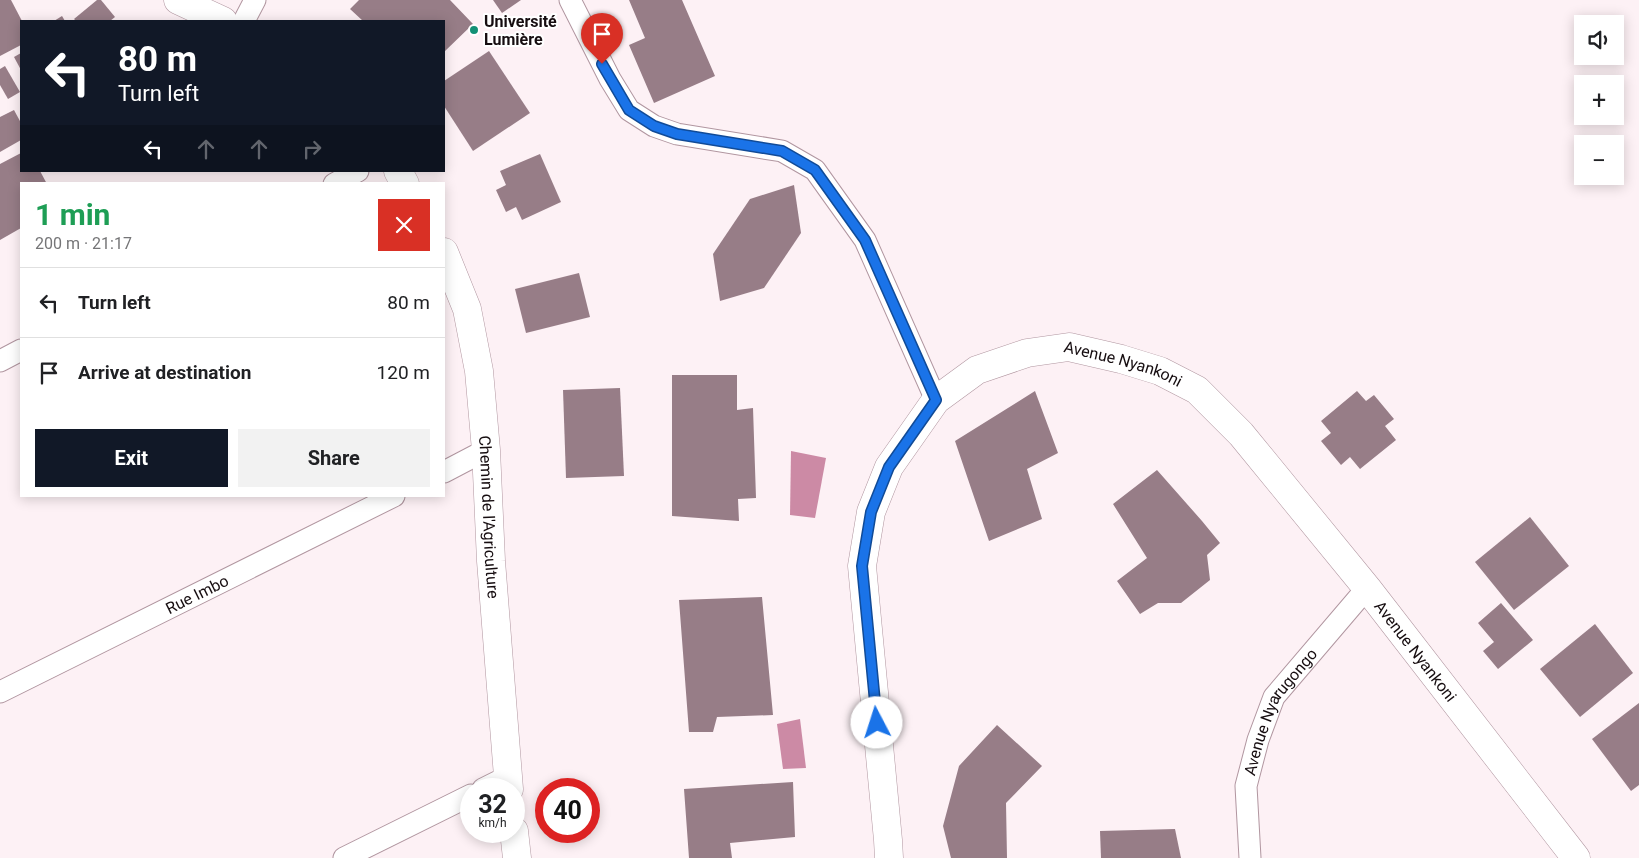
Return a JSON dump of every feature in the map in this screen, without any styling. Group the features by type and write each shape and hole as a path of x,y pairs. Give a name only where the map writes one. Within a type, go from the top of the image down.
{"street":[{"path":"178,0 221,20"},
{"path":"245,20 255,0"},
{"path":"570,0 610,79 629,110 654,126 677,134 782,151 815,170 865,240 936,400"},
{"path":"338,182 356,172"},
{"name":"Chemin de l'Agriculture","path":"445,254 467,309 479,372 486,450 500,778"},
{"name":"Avenue Nyankoni","path":"889,858 862,566 871,512 889,467 936,400 977,370 1027,353 1069,347 1121,359 1160,371 1197,390 1241,434 1367,588 1576,858"},
{"path":"0,361 20,351"},
{"path":"445,471 486,450"},
{"name":"Rue Imbo","path":"0,692 392,497"},
{"name":"Avenue Nyarugongo","path":"1250,858 1246,786 1258,740 1274,697 1367,588"},
{"path":"344,858 460,800"},
{"path":"515,843 517,858"}],"shaded area":[{"path":"791,451 826,458 815,518 790,515"},
{"path":"800,719 806,768 783,769 777,724"}],"building":[{"path":"0,0 11,0 21,20 20,46 0,56"},
{"path":"97,0 101,0 115,17 111,20 74,19"},
{"path":"359,0 450,0 473,24 445,51 445,20 362,20 350,9"},
{"path":"493,0 521,0 502,13"},
{"path":"629,0 682,0 715,76 654,103 629,45 645,38"},
{"path":"62,16 64,20 56,20"},
{"path":"489,51 530,113 473,151 445,108 445,80"},
{"path":"20,54 20,68 14,57"},
{"path":"5,66 20,92 8,99 0,85 0,69"},
{"path":"14,110 20,121 20,141 0,152 0,117"},
{"path":"20,154 20,172 41,172 46,182 20,182 20,229 0,240 0,164"},
{"path":"540,154 561,202 522,220 516,207 506,212 496,190 506,185 500,171"},
{"path":"794,185 801,233 764,288 720,301 713,254 750,199"},
{"path":"579,273 590,317 526,333 515,289"},
{"path":"672,375 737,375 737,410 753,408 756,498 738,499 739,521 672,516"},
{"path":"620,388 624,476 566,478 563,390"},
{"path":"1035,391 1058,453 1027,469 1042,519 989,541 955,441"},
{"path":"1357,391 1366,401 1374,395 1394,419 1385,426 1396,440 1360,469 1350,457 1341,465 1321,441 1331,433 1321,421"},
{"path":"1157,470 1220,543 1207,555 1210,580 1181,603 1158,603 1140,614 1117,581 1147,558 1113,504"},
{"path":"1530,517 1569,566 1514,610 1475,562"},
{"path":"762,597 773,715 717,717 713,732 689,732 679,600"},
{"path":"1501,603 1533,640 1498,669 1483,651 1494,642 1478,623"},
{"path":"1595,624 1633,673 1580,717 1540,669"},
{"path":"1639,703 1639,785 1631,791 1592,739"},
{"path":"997,725 1042,766 1006,803 1007,858 951,858 943,826 959,766"},
{"path":"793,782 795,837 730,843 732,858 689,858 684,789"},
{"path":"1175,829 1181,858 1101,858 1100,831"}],"place":[{"name":"Université Lumière","path":"474,30"}],"route":[{"path":"602,64 629,110 654,126 677,134 782,151 815,170 865,240 936,400 889,467 871,512 862,566 877,723"}]}
